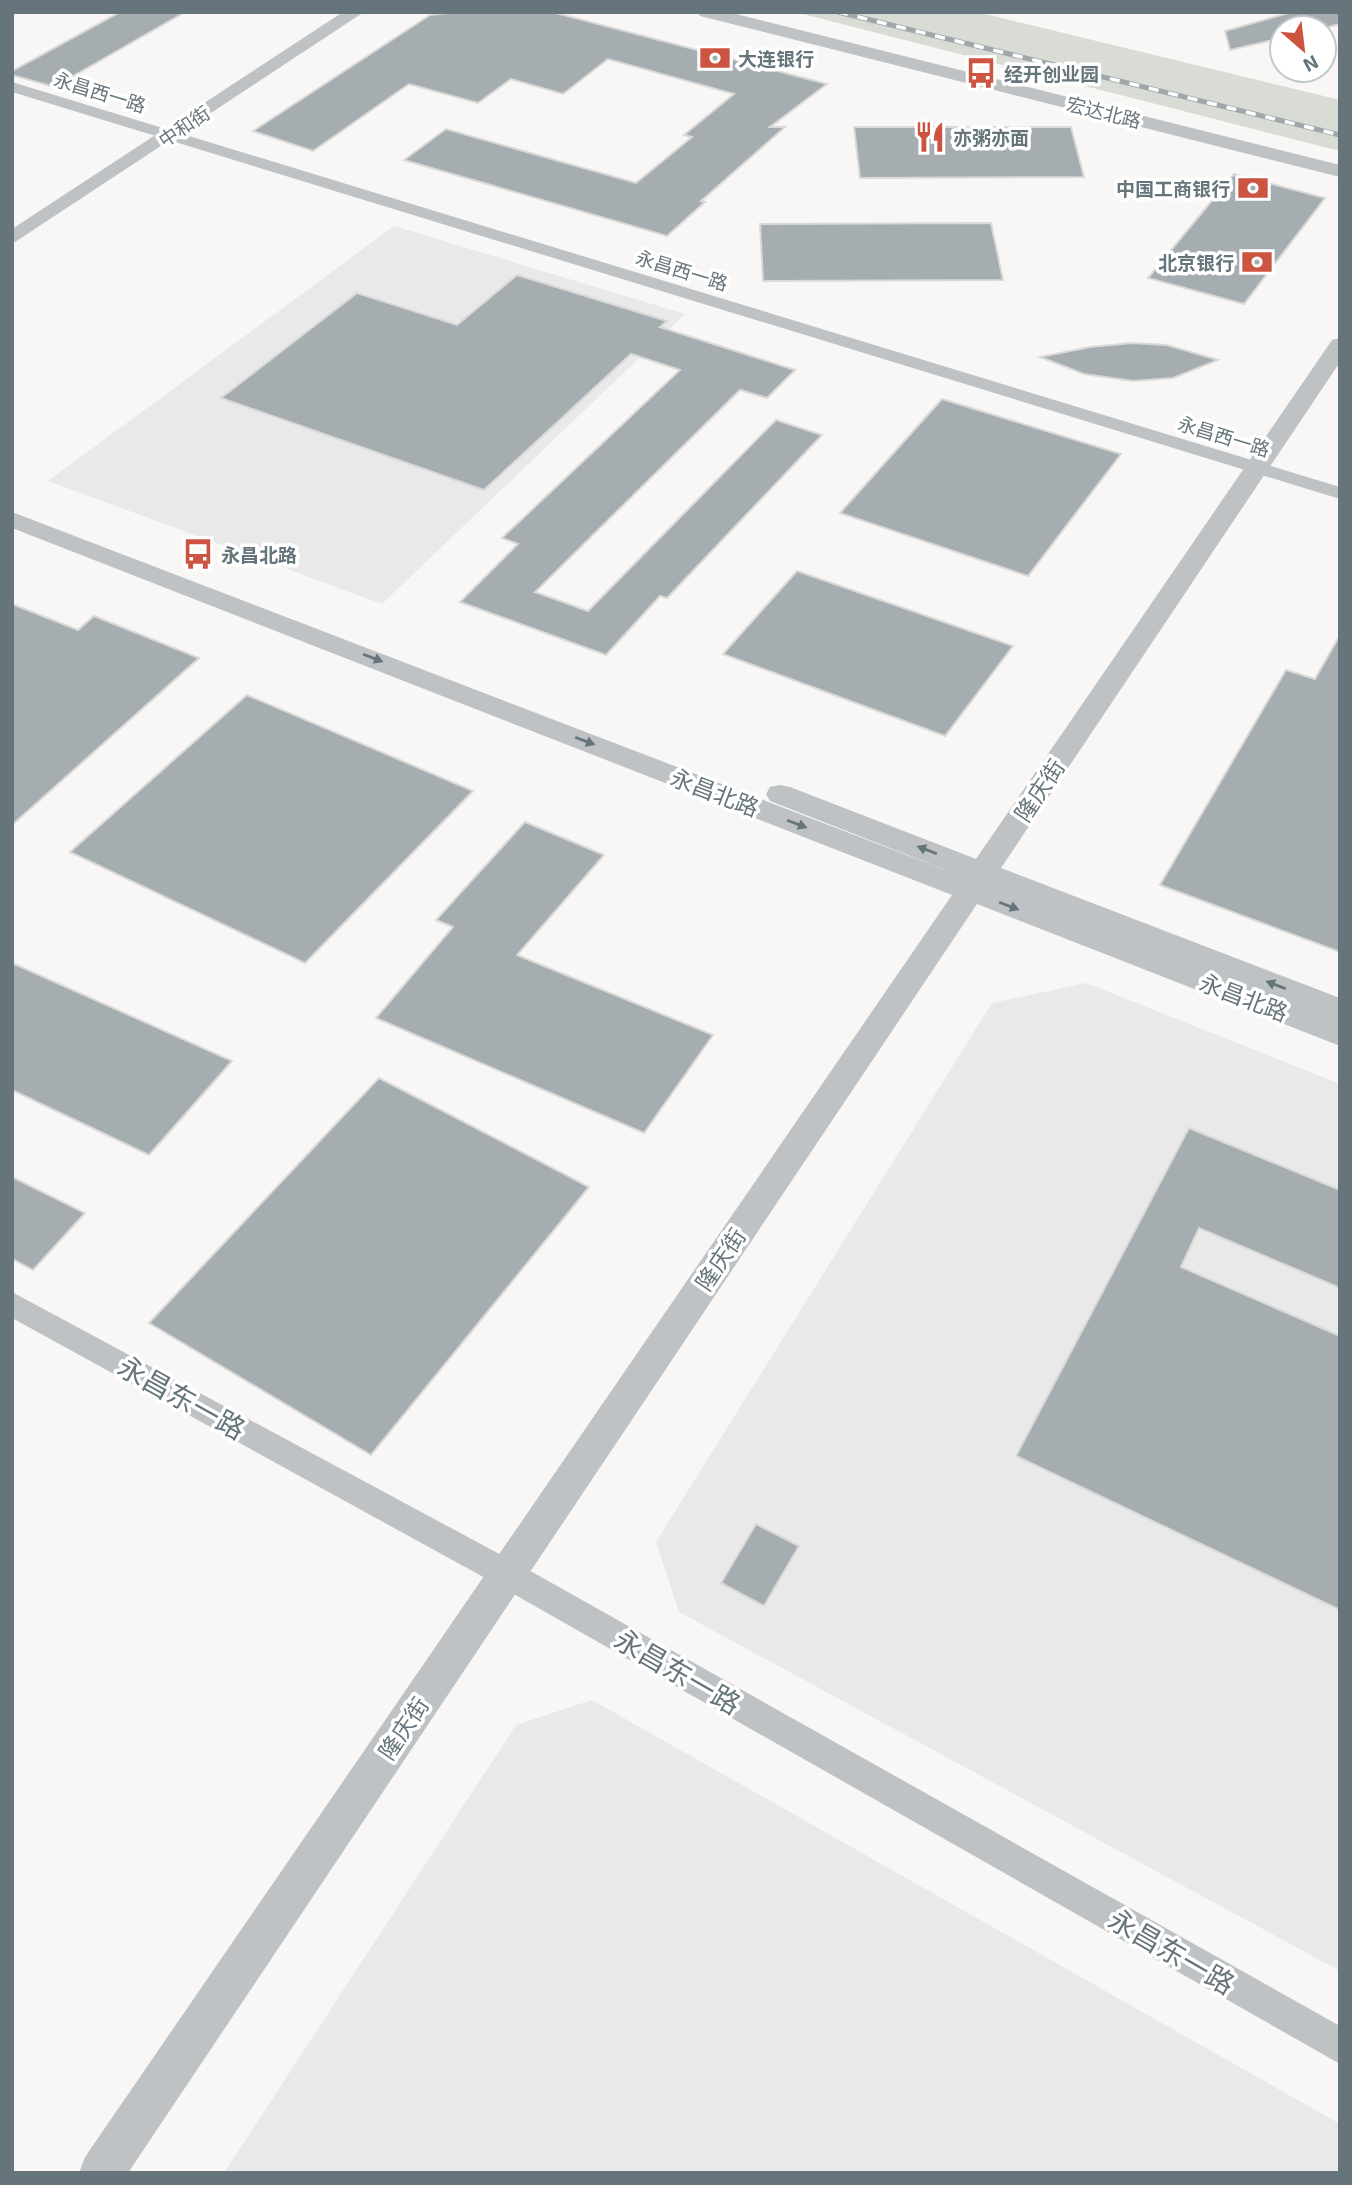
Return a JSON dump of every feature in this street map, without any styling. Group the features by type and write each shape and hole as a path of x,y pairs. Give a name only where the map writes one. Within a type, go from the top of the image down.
{"street":[{"name":"中和街","path":"12,239 355,12"},
{"name":"宏达北路","path":"706,12 1340,171"},
{"name":"永昌西一路","path":"12,87 1340,494"},
{"name":"隆庆街","path":"101,2173 1340,345"},
{"name":"永昌北路","path":"12,499 977,881 1340,1034"},
{"name":"永昌北路","path":"12,519 977,881 1340,1010"},
{"name":"永昌东一路","path":"12,1304 507,1574 1340,2046"}],"shaded area":[{"path":"795,12 977,12 1340,100 1340,151"},
{"path":"394,226 685,314 382,604 48,481"},
{"path":"1086,983 1340,1084 1340,1971 679,1612 656,1542 992,1003"},
{"path":"592,1700 1340,2124 1340,2173 224,2173 516,1725"}],"building":[{"path":"120,12 185,12 54,87 12,75 12,71"},
{"path":"458,12 552,12 827,84 770,127 785,127 701,201 705,202 667,236 404,160 446,129 636,183 692,137 684,135 734,94 608,59 563,94 511,79 478,103 409,84 313,151 253,131 430,15"},
{"path":"1340,12 1340,24 1338,14 1285,14"},
{"path":"1268,19 1268,41 1230,50 1225,31"},
{"path":"854,127 1071,127 1084,177 860,178"},
{"path":"1234,174 1325,198 1244,304 1148,278"},
{"path":"991,223 1003,280 763,281 760,224"},
{"path":"517,275 667,321 660,327 795,370 767,398 740,390 535,592 588,611 776,420 822,435 667,598 660,596 606,655 460,602 518,544 502,538 680,370 631,354 484,490 221,398 357,293 457,325"},
{"path":"1132,343 1167,345 1218,360 1173,378 1133,381 1084,374 1040,357 1090,347"},
{"path":"942,399 1121,454 1028,576 840,513"},
{"path":"797,571 1013,646 945,736 723,654"},
{"path":"12,604 78,630 94,616 199,658 12,825"},
{"path":"1340,635 1340,952 1160,885 1286,670 1315,679"},
{"path":"247,695 473,791 305,963 70,852"},
{"path":"525,822 604,855 517,955 713,1035 644,1133 376,1018 453,927 436,920"},
{"path":"12,963 232,1061 149,1155 12,1090"},
{"path":"379,1078 589,1187 371,1455 149,1323"},
{"path":"1189,1128 1340,1190 1340,1288 1199,1228 1181,1267 1340,1336 1340,1610 1016,1456"},
{"path":"12,1177 85,1213 33,1270 12,1259"},
{"path":"756,1524 799,1546 764,1606 721,1583"}],"railway":[{"path":"838,12 1340,135"}],"place":[{"name":"大连银行","path":"715,58"},
{"name":"经开创业园","path":"981,73"},
{"name":"亦粥亦面","path":"930,137"},
{"name":"中国工商银行","path":"1253,188"},
{"name":"北京银行","path":"1257,262"},
{"name":"永昌北路","path":"198,554"}]}
